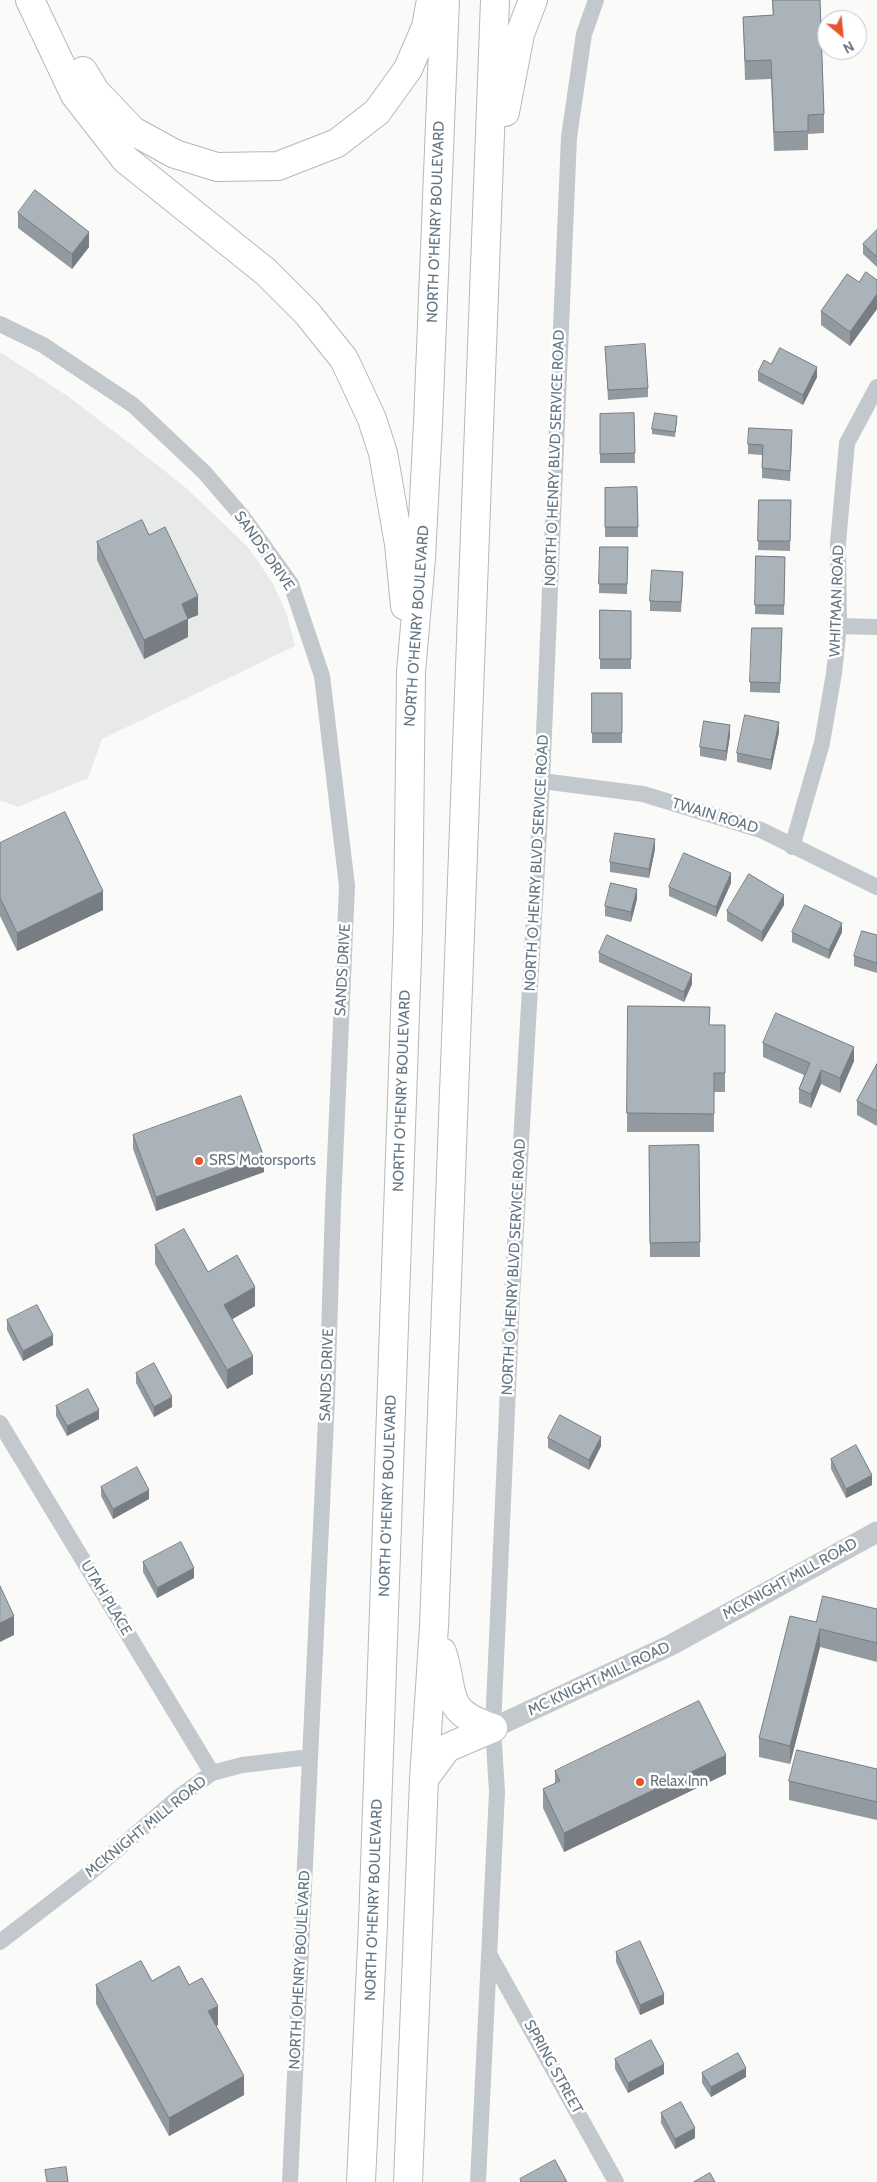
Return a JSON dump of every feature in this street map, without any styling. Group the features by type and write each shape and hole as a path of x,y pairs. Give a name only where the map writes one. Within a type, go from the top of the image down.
{"highway":[{"path":"30,0 75,95 125,159 266,272 307,313 344,360 372,419 384,453 399,544 411,672"},
{"path":"48,0 71,51 95,91 133,131 175,154 217,167 278,166 337,143 377,112 408,69 426,27 431,0"},
{"name":"NORTH O'HENRY BOULEVARD","path":"361,2182 374,1924 407,938 411,672 422,558 445,0"},
{"path":"408,2182 424,1779 434,1626 489,200 495,0"},
{"path":"489,200 520,34 533,0"},
{"path":"434,1626 447,1666 450,1695 456,1706 478,1723 493,1728"},
{"path":"424,1779 448,1748 493,1728"}],"street":[{"name":"NORTH O HENRY BLVD SERVICE ROAD","path":"493,1728 512,1298 542,781 568,137 584,34 596,0"},
{"name":"SANDS DRIVE","path":"0,324 43,345 132,405 204,472 242,516 291,584 322,676 347,886 332,1206 327,1409 310,1757"},
{"name":"WHITMAN ROAD","path":"792,847 822,744 834,673 839,626 838,543 847,443 877,387"},
{"path":"839,626 877,627"},
{"name":"TWAIN ROAD","path":"542,781 643,794 760,830 877,888"},
{"name":"UTAH PLACE","path":"0,1423 212,1773"},
{"name":"MCKNIGHT MILL ROAD","path":"703,1627 877,1532"},
{"name":"MC KNIGHT MILL ROAD","path":"493,1728 671,1645 703,1627"},
{"path":"478,2182 497,1792 493,1728"},
{"name":"MCKNIGHT MILL ROAD","path":"0,1942 91,1872 180,1796 212,1773 242,1764 310,1757"},
{"name":"NORTH OHENRY BOULEVARD","path":"290,2182 310,1757"},
{"name":"SPRING STREET","path":"489,1954 616,2182"}],"shaded area":[{"path":"0,352 66,395 128,442 185,487 248,547 272,582 286,612 295,646 102,739 88,778 18,807 0,800"}],"building":[{"path":"773,0 820,0 820,10 817,10 817,60 822,60 824,114 808,115 808,131 774,132 771,60 745,61 743,17 773,15"},
{"path":"35,190 89,232 72,254 18,213"},
{"path":"877,230 877,257 863,244"},
{"path":"866,272 877,280 877,294 850,332 821,311 847,274 859,282"},
{"path":"645,344 648,388 608,390 605,347"},
{"path":"780,348 817,367 803,395 758,372 764,360 771,364"},
{"path":"634,413 635,453 600,454 600,414"},
{"path":"655,413 677,416 675,432 652,429"},
{"path":"749,428 792,430 790,471 762,468 763,445 748,444"},
{"path":"637,487 638,527 605,527 605,488"},
{"path":"759,500 791,500 790,541 758,541"},
{"path":"142,520 149,535 165,527 198,596 182,604 188,619 144,640 97,542"},
{"path":"600,547 628,547 627,584 599,584"},
{"path":"756,556 785,557 784,605 755,605"},
{"path":"652,570 683,572 681,602 650,601"},
{"path":"600,610 631,611 631,659 600,659"},
{"path":"752,628 782,628 780,683 750,682"},
{"path":"592,693 622,693 622,733 592,733"},
{"path":"745,715 779,722 771,760 737,753"},
{"path":"704,721 730,725 726,751 700,747"},
{"path":"65,812 103,891 17,933 0,898 0,843"},
{"path":"615,833 655,839 649,869 610,862"},
{"path":"684,853 731,873 716,907 669,887"},
{"path":"749,874 784,895 762,932 727,911"},
{"path":"611,883 637,889 631,912 605,906"},
{"path":"805,905 842,923 829,950 792,932"},
{"path":"862,931 877,935 877,963 854,956"},
{"path":"607,935 692,974 684,992 599,953"},
{"path":"628,1006 710,1007 709,1025 725,1025 725,1073 714,1073 714,1114 627,1113"},
{"path":"776,1013 854,1047 840,1078 821,1070 811,1094 799,1089 810,1063 763,1043"},
{"path":"877,1064 877,1111 857,1101"},
{"name":"SRS Motorsports","path":"241,1096 264,1157 156,1197 133,1135"},
{"path":"699,1145 700,1242 650,1243 649,1146"},
{"path":"184,1229 208,1272 237,1255 255,1287 224,1305 253,1356 227,1370 155,1245"},
{"path":"37,1305 53,1335 23,1351 7,1320"},
{"path":"154,1363 172,1397 154,1407 136,1373"},
{"path":"88,1389 99,1410 67,1426 56,1406"},
{"path":"560,1415 601,1437 589,1460 548,1438"},
{"path":"856,1445 872,1475 846,1489 831,1459"},
{"path":"137,1467 149,1490 113,1509 101,1487"},
{"path":"181,1542 194,1568 157,1588 143,1562"},
{"path":"0,1586 14,1616 0,1623"},
{"path":"823,1596 877,1609 877,1643 820,1629 790,1746 759,1738 790,1616 816,1622"},
{"name":"Relax Inn","path":"699,1701 726,1755 564,1833 543,1789 560,1781 555,1771"},
{"path":"797,1750 877,1769 877,1802 789,1781"},
{"path":"640,1941 664,1994 640,2005 616,1952"},
{"path":"141,1961 152,1981 179,1966 189,1985 202,1978 218,2006 208,2011 244,2076 169,2118 96,1985"},
{"path":"651,2040 664,2064 628,2083 615,2059"},
{"path":"738,2053 746,2068 711,2087 702,2073"},
{"path":"681,2102 695,2128 675,2139 661,2113"},
{"path":"555,2160 567,2182 521,2182 520,2179"},
{"path":"66,2167 68,2182 47,2182 45,2170"},
{"path":"710,2173 715,2182 694,2182"}],"place":[{"name":"SRS Motorsports","path":"199,1161"},
{"name":"Relax Inn","path":"640,1782"}]}
